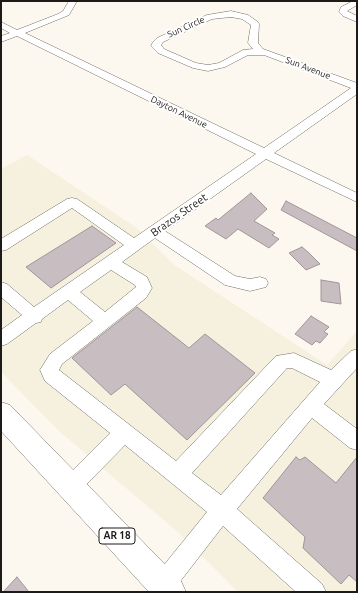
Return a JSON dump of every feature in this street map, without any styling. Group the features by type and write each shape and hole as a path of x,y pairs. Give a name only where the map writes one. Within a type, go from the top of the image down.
{"main road":[{"name":"AR 18","path":"1,414 166,588"}],"street":[{"path":"1,39 61,16 66,13 73,1"},
{"path":"357,2 344,9 343,12 357,18"},
{"name":"Sun Circle","path":"231,14 245,17 255,24 253,43 259,50 258,52 246,52 222,65 208,68 193,65 161,51 157,48 156,44 160,40 210,17 231,14"},
{"name":"Dayton Avenue","path":"1,25 357,198"},
{"name":"Sun Avenue","path":"258,52 265,52 357,88"},
{"name":"Brazos Street","path":"1,339 35,317 357,88"},
{"path":"1,246 72,202 135,246"},
{"path":"155,231 231,281 250,285 260,283"},
{"path":"111,262 141,281 144,288 140,294 56,359 49,370 51,375 222,510 314,592"},
{"path":"1,288 35,317"},
{"path":"69,292 105,321"},
{"path":"166,588 222,510 333,380 357,356"},
{"path":"177,474 282,361 294,360 333,380"},
{"path":"311,406 357,441"},
{"path":"70,487 124,432"}],"shaded area":[{"path":"27,155 137,228 173,264 327,365 357,331 357,592 238,592 179,533 60,432 1,372 1,169"}],"building":[{"path":"251,193 267,209 254,221 275,233 272,235 279,239 269,248 238,229 226,239 205,226 216,218 218,220"},
{"path":"286,201 357,238 357,251 281,210"},
{"path":"92,226 116,243 51,288 26,267"},
{"path":"302,247 320,264 306,270 289,253"},
{"path":"321,280 339,283 341,304 321,301"},
{"path":"137,307 189,348 205,334 255,373 187,440 125,384 111,395 72,358"},
{"path":"311,316 329,327 324,332 328,334 320,343 316,341 312,345 295,334"},
{"path":"296,457 300,460 305,457 336,483 357,457 357,582 349,575 341,584 303,548 305,537 263,498"},
{"path":"17,577 29,592 3,592"}]}
